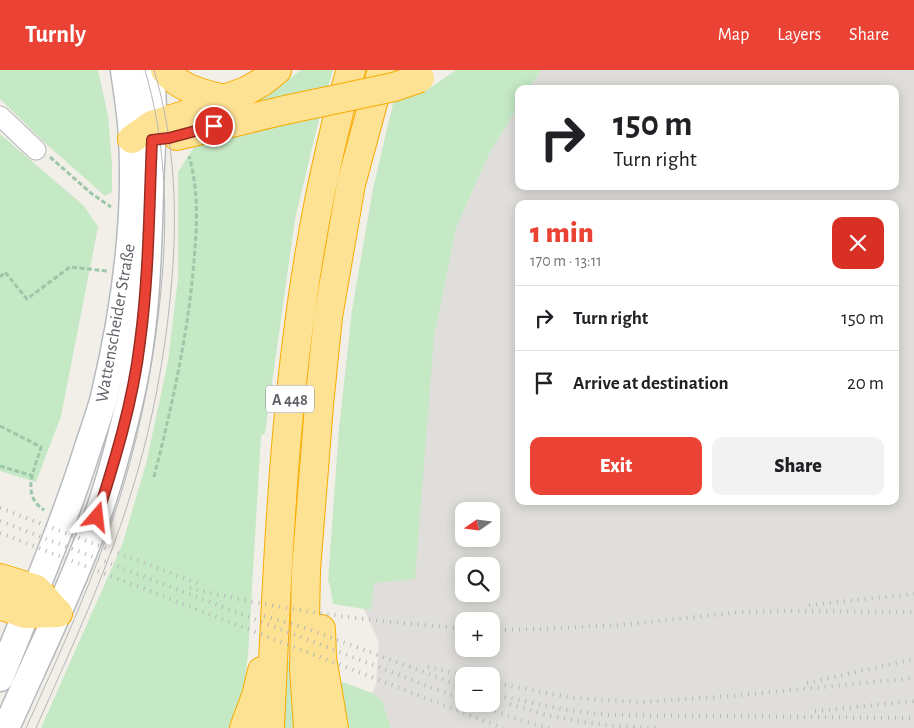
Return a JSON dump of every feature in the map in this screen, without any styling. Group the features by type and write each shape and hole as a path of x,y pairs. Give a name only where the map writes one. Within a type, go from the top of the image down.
{"highway":[{"path":"165,70 181,85 224,99"},
{"path":"145,135 246,91 277,70"},
{"name":"A 448","path":"275,616 281,501 301,306 314,224 338,109 350,70"},
{"name":"A 448","path":"308,728 304,667 306,570 328,317 351,184 382,70"},
{"path":"145,135 183,134 394,87 420,78 435,70"},
{"path":"319,405 322,658 334,728"},
{"path":"0,578 36,590 58,613"},
{"path":"0,605 26,614 58,613"},
{"path":"244,728 256,696 275,616"},
{"path":"270,728 275,616"}],"main road":[{"name":"Wattenscheider Straße","path":"0,678 63,522 103,398 116,339 126,277 132,200 145,135 124,70"},
{"name":"Wattenscheider Straße","path":"6,728 58,613 97,517 115,461 130,403 140,344 147,274 145,135 150,70"}],"street":[{"path":"0,116 36,150"}],"path":[{"path":"154,478 175,392 190,306 197,212 195,176 183,134"},
{"path":"36,150 45,152 92,194 118,211"},
{"path":"0,277 5,272 28,299 70,267 113,272"},
{"path":"0,426 41,447 29,486 35,504 63,522"},
{"path":"0,466 33,476"}],"shaded area":[{"path":"541,70 914,70 914,728 391,728 382,701 372,693 376,685 379,643 364,609 371,609 373,583 434,337 456,228 490,152 515,111 515,190 899,190 899,85 532,85"}],"green space":[{"path":"0,70 98,70 108,116 112,163 112,192 105,196 44,142 0,99"},
{"path":"301,70 333,70 295,219 265,433 261,436 248,655 242,704 232,728 41,728 122,545 146,464 168,361 178,278 178,172 198,141 242,108 267,96"},
{"path":"456,70 541,70 532,85 515,85 515,111 490,152 456,228 434,337 415,579 374,583 371,610 333,604 328,581 339,429 352,310 373,189 394,99 433,86"},
{"path":"0,134 84,206 98,227 61,416 36,482 0,471"},
{"path":"286,660 293,663 295,728 283,728"},
{"path":"337,680 372,693 382,701 391,728 344,728"}],"tram line":[{"path":"26,728 101,553 129,468 147,388 156,334 162,279 165,200 161,148 152,96 145,70"},
{"path":"36,728 112,549 141,460 154,405 168,320 174,240 172,166 166,118 154,70"}],"railway":[{"path":"0,508 202,585"},
{"path":"0,521 455,697"},
{"path":"0,533 503,728"},
{"path":"190,588 292,609 455,627"},
{"path":"809,605 914,594"},
{"path":"500,630 621,625 742,612 914,612"},
{"path":"264,616 297,625 455,684"},
{"path":"807,683 914,659"},
{"path":"428,667 455,673"},
{"path":"500,684 572,698 642,702 731,696 914,678"},
{"path":"500,696 566,710 610,715 914,718"},
{"path":"815,711 914,701"},
{"path":"510,704 565,719 622,726 660,728"},
{"path":"498,712 549,728"}],"route":[{"path":"97,517 115,461 130,403 140,344 147,274 152,140 169,138 214,126"}]}
